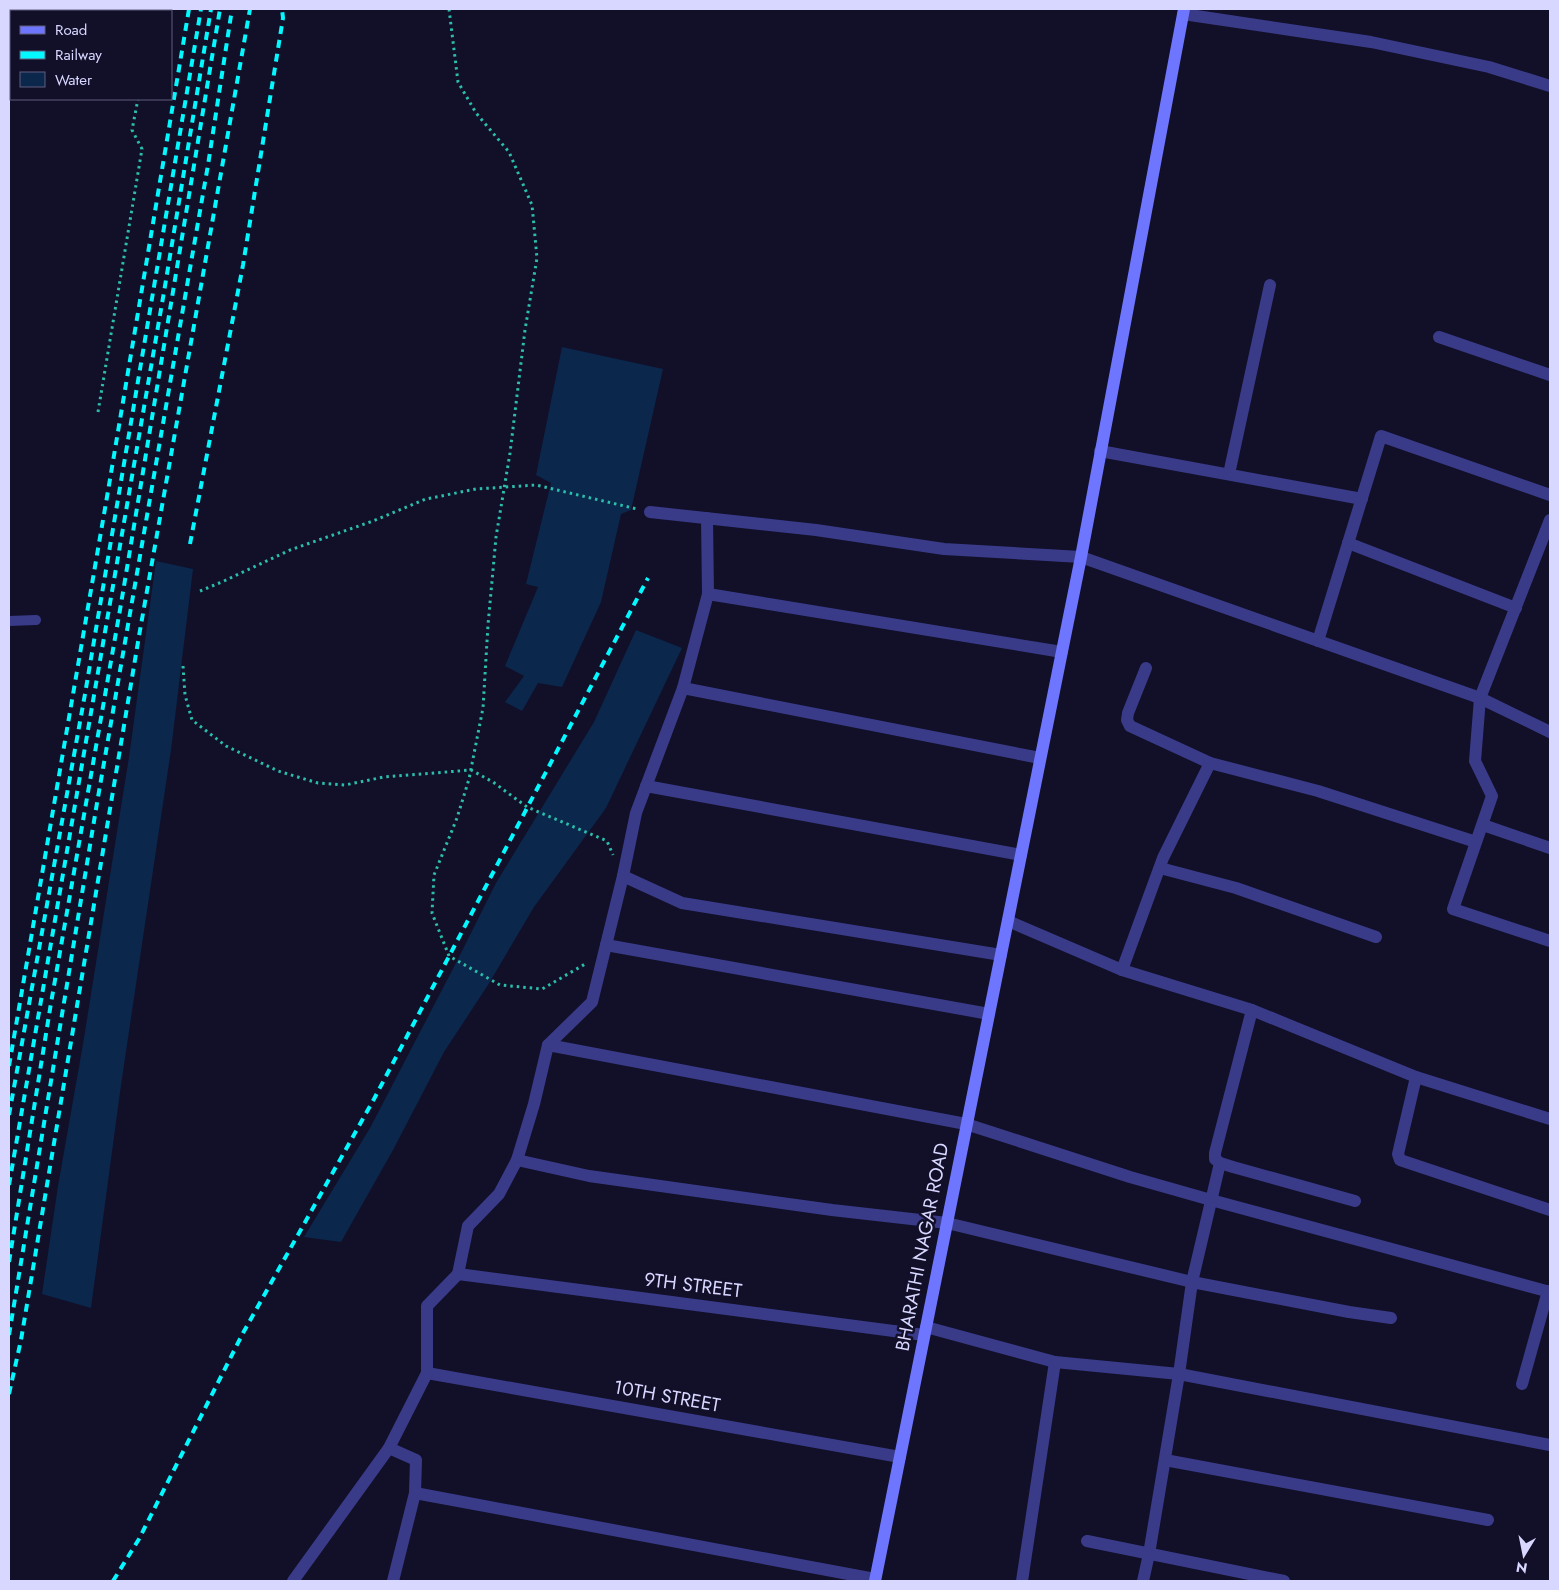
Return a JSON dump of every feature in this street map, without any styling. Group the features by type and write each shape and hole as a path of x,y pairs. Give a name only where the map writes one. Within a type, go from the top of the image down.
{"main road":[{"name":"BHARATHI NAGAR ROAD","path":"875,1580 1062,652 1183,11"}],"street":[{"path":"1183,11 1371,42 1489,67 1550,86"},
{"path":"1229,474 1270,284"},
{"path":"1439,337 1550,375"},
{"path":"1318,641 1381,436 1550,496"},
{"path":"1100,451 1362,499"},
{"path":"650,512 816,530 944,549 1080,557 1480,698 1550,732"},
{"path":"293,1581 389,1448 427,1372 427,1306 458,1274 468,1226 499,1194 517,1160 534,1104 548,1045 592,1002 623,876 636,813 683,688 708,594 707,518"},
{"path":"1550,520 1480,698 1475,761 1492,796 1453,909 1550,941"},
{"path":"1348,543 1516,608"},
{"path":"708,594 1062,652"},
{"path":"1146,668 1128,713 1127,720 1130,726 1210,763 1318,791 1476,842"},
{"path":"683,688 1040,758"},
{"path":"1122,970 1163,858 1210,763"},
{"path":"646,786 1021,855"},
{"path":"1483,825 1550,848"},
{"path":"1160,868 1236,888 1376,937"},
{"path":"623,876 682,903 1001,956"},
{"path":"1008,921 1122,970 1252,1010 1416,1077 1550,1120"},
{"path":"606,946 989,1014"},
{"path":"1252,1010 1215,1152 1215,1160 1355,1201"},
{"path":"548,1045 966,1124 1130,1177 1549,1292 1522,1384"},
{"path":"1416,1077 1398,1154 1400,1160 1550,1210"},
{"path":"517,1160 589,1176 832,1210 947,1223 1192,1282 1349,1312 1391,1318"},
{"path":"1143,1581 1165,1460 1192,1282 1220,1163"},
{"name":"9TH STREET","path":"458,1274 925,1331 1055,1362 1179,1374 1550,1445"},
{"path":"1022,1581 1055,1362"},
{"name":"10TH STREET","path":"427,1372 900,1457"},
{"path":"389,1448 416,1460 415,1493 392,1581"},
{"path":"1165,1460 1488,1520"},
{"path":"415,1493 875,1580"},
{"path":"1087,1541 1284,1581"}],"lane":[{"path":"9,620 36,620"}],"path":[{"path":"449,9 458,82 476,113 509,152 532,205 537,258 496,537 483,708 470,770 457,818 434,875 432,913 449,956 500,985 542,990 589,961 606,946"},
{"path":"98,412 142,149 132,130 138,100"},
{"path":"200,590 224,581 290,550 373,521 426,499 476,489 536,485 650,512"},
{"path":"183,666 186,695 192,720 226,746 278,772 318,783 346,785 384,776 470,770 493,782 527,807 607,841 623,876"}],"water":[{"path":"562,347 663,369 631,510 621,514 601,602 562,687 538,683 522,711 505,702 524,676 505,666 538,587 526,584 551,483 536,475"},
{"path":"156,561 193,569 171,750 121,1085 91,1308 42,1294 129,757"},
{"path":"636,630 682,648 606,808 534,907 488,985 444,1052 393,1150 341,1242 304,1237 370,1128 496,883 594,722"}],"railway":[{"path":"9,1066 189,9"},
{"path":"9,1115 85,694 201,9"},
{"path":"9,1185 164,292 211,9"},
{"path":"9,1262 51,1003 121,604 220,9"},
{"path":"9,1335 97,803 208,165 232,9"},
{"path":"9,1394 21,1340 139,636 250,9"},
{"path":"190,544 243,265 283,18 282,9"},
{"path":"113,1581 139,1539 243,1333 374,1099 648,578"}]}
